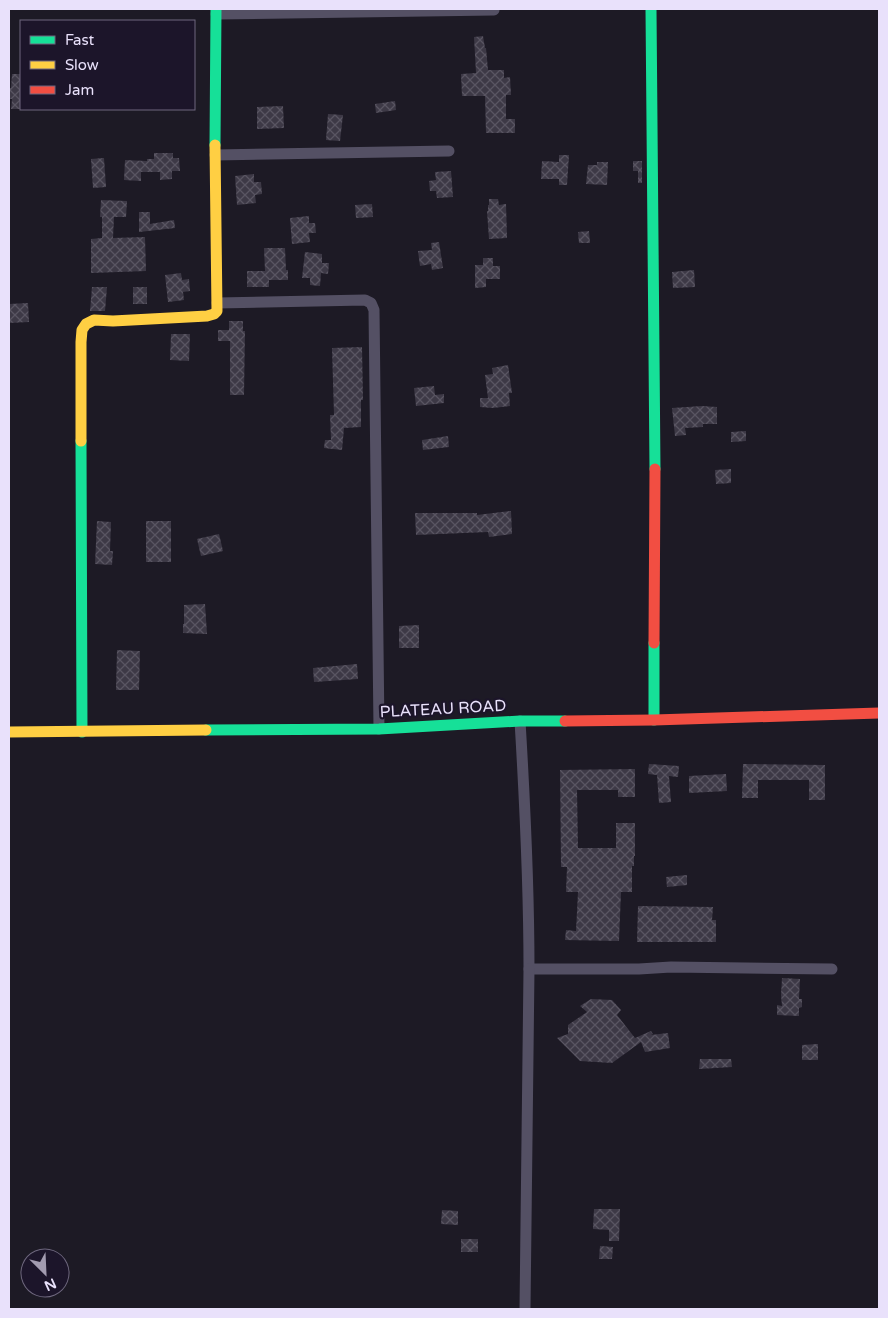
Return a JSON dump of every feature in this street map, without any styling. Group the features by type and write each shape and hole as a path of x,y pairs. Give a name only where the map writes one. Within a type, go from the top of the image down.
{"street":[{"path":"651,9 655,530 654,720"},
{"path":"82,732 82,330 86,324 94,320 113,321 216,314 216,12 494,10"},
{"path":"216,155 449,151"},
{"path":"217,304 365,300 371,303 374,310 379,729"},
{"name":"PLATEAU ROAD","path":"9,732 379,729 520,722 879,713"},
{"path":"520,722 529,900 525,1309"},
{"path":"529,969 639,969 671,967 832,969"}],"building":[{"path":"483,36 488,70 504,70 504,78 510,77 511,95 506,95 506,119 515,119 515,133 486,133 485,96 462,96 461,74 476,73 474,37"},
{"path":"12,74 20,74 20,109 11,109 12,99 9,99 9,88 11,88"},
{"path":"395,101 396,110 376,113 375,104"},
{"path":"283,106 284,128 257,129 257,107"},
{"path":"328,114 343,115 340,141 326,140"},
{"path":"154,153 173,153 173,158 179,158 180,171 172,171 172,179 160,180 160,172 141,172 141,181 124,180 125,160 147,161 147,159 154,159"},
{"path":"559,155 569,155 567,185 559,185 559,179 541,179 542,161 559,162"},
{"path":"104,158 106,187 93,188 91,159"},
{"path":"633,161 642,161 642,183 638,183 638,171 633,171"},
{"path":"597,162 608,162 607,185 586,184 588,165 597,165"},
{"path":"451,171 453,197 437,198 436,191 430,191 429,181 436,180 435,172"},
{"path":"254,174 254,182 261,182 262,194 255,195 256,203 237,205 235,176"},
{"path":"489,199 498,199 499,205 506,204 507,238 489,239 487,211"},
{"path":"101,200 127,201 126,217 114,217 113,238 145,237 146,271 91,273 91,239 102,238"},
{"path":"372,204 373,217 356,218 355,205"},
{"path":"139,212 150,212 150,224 174,220 175,228 139,232"},
{"path":"309,216 309,223 315,223 316,233 309,233 310,242 292,244 290,218"},
{"path":"589,231 590,243 579,243 578,232"},
{"path":"439,242 443,268 432,270 431,264 420,266 418,251 432,250 431,243"},
{"path":"264,248 285,248 288,280 269,280 269,287 247,287 247,271 265,271"},
{"path":"305,252 322,254 322,263 329,263 328,274 321,273 320,286 310,285 310,278 302,278"},
{"path":"483,258 493,258 493,266 500,266 500,279 486,279 486,287 475,288 475,265 483,265"},
{"path":"694,270 695,287 673,288 672,272"},
{"path":"181,273 182,280 189,279 190,291 183,292 184,300 168,302 165,275"},
{"path":"92,287 107,287 105,311 90,311"},
{"path":"133,287 147,287 147,304 133,304"},
{"path":"28,303 29,322 9,323 9,304"},
{"path":"229,321 243,321 243,331 245,331 244,395 230,395 230,341 218,341 218,330 229,330"},
{"path":"171,334 190,334 189,361 170,360"},
{"path":"362,347 363,400 361,400 361,427 344,428 342,450 324,448 325,440 331,440 330,415 334,415 332,348"},
{"path":"508,365 512,393 509,393 510,406 480,407 480,398 488,398 485,375 493,374 492,368"},
{"path":"434,386 435,395 444,394 444,403 416,406 414,388"},
{"path":"717,407 717,424 703,424 703,427 685,428 686,435 675,436 672,408"},
{"path":"746,431 746,441 731,442 731,432"},
{"path":"448,436 449,447 423,450 422,440"},
{"path":"731,469 731,483 716,484 715,470"},
{"path":"511,511 512,534 489,537 488,532 416,535 415,513 477,513 477,515"},
{"path":"97,521 111,522 110,551 113,551 112,565 95,564"},
{"path":"146,521 171,521 171,562 146,562"},
{"path":"219,534 223,551 201,556 197,539"},
{"path":"205,604 207,634 183,633 184,605"},
{"path":"419,625 419,648 399,648 399,626"},
{"path":"117,650 140,651 139,690 116,690"},
{"path":"357,664 358,679 314,682 313,668"},
{"path":"649,764 679,766 678,777 669,776 671,802 659,803 657,775 648,774"},
{"path":"743,764 825,765 825,800 809,800 809,780 758,780 758,798 742,798"},
{"path":"635,769 635,797 618,797 618,790 577,790 578,848 616,848 616,823 635,823 632,892 621,892 619,941 565,940 566,930 576,931 578,892 566,892 567,867 561,867 560,770"},
{"path":"726,774 727,791 689,793 689,776"},
{"path":"687,875 687,885 667,887 666,877"},
{"path":"638,906 713,907 712,920 716,920 716,942 637,942"},
{"path":"782,978 800,979 799,999 802,999 802,1007 799,1008 799,1016 777,1015 777,1005 782,1006"},
{"path":"591,999 612,1000 621,1010 617,1015 635,1038 651,1031 653,1034 651,1035 668,1033 670,1048 645,1052 641,1042 612,1063 580,1061 557,1038 568,1034 568,1025 587,1012 580,1006"},
{"path":"818,1044 818,1060 802,1060 802,1045"},
{"path":"700,1059 731,1059 732,1067 699,1069"},
{"path":"594,1209 620,1209 619,1241 609,1241 609,1230 593,1229"},
{"path":"442,1210 458,1211 458,1225 441,1224"},
{"path":"461,1239 478,1239 478,1252 461,1252"},
{"path":"600,1246 613,1247 612,1259 599,1259"}],"traffic: fast":[{"path":"215,145 216,9"},
{"path":"651,9 655,469"},
{"path":"81,441 82,732"},
{"path":"654,643 654,720"},
{"path":"206,730 379,729 520,721 565,721"}],"traffic: slow":[{"path":"81,441 81,342 82,330 86,324 94,320 113,321 207,316 217,311 215,145"},
{"path":"9,732 206,730"}],"traffic: jam":[{"path":"654,643 655,469"},
{"path":"565,721 879,713"}]}
